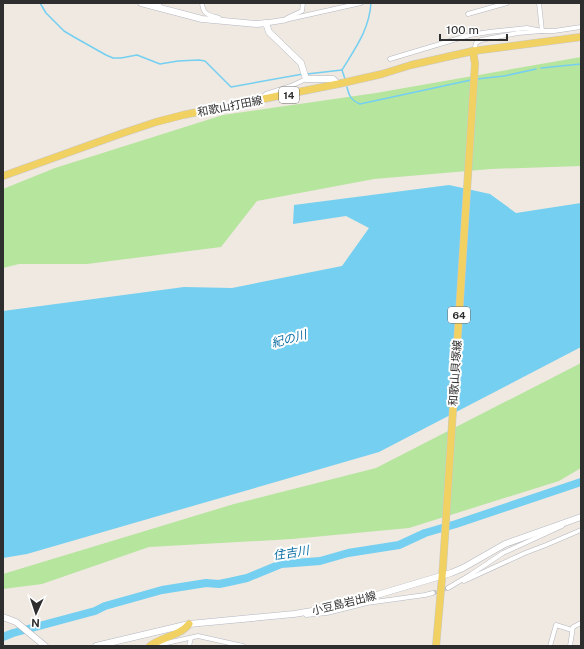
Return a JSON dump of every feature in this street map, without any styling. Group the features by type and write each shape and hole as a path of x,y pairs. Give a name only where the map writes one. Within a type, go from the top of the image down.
{"main road":[{"path":"141,3 202,19 266,24 270,32 302,63 306,78 333,79 338,84"},
{"name":"和歌山打田線","path":"3,176 116,135 184,115 338,84 473,52 581,37"},
{"name":"和歌山貝塚線","path":"436,646 438,637 437,593 443,566 475,64 473,52"},
{"name":"小豆島岩出線","path":"96,646 189,624 294,614 350,603 442,576 463,568 505,544 581,517"},
{"path":"3,617 16,622 45,646"},
{"path":"151,646 154,642 182,630 189,624"}],"street":[{"path":"158,3 163,10"},
{"path":"202,3 203,10 205,12 219,18 220,21"},
{"path":"285,20 302,11 303,3"},
{"path":"266,24 361,3"},
{"path":"468,14 508,3"},
{"path":"539,3 542,31"},
{"path":"473,52 476,43 481,40 518,33 554,31 581,27"},
{"path":"390,59 433,45 489,32 527,28 542,31"},
{"path":"259,100 266,94 291,86 306,78"},
{"path":"448,588 460,582 503,552 526,541 556,530 573,520"},
{"path":"460,582 581,530"},
{"path":"294,614 302,615 327,613 367,603 437,593"},
{"path":"570,646 573,627 581,623"},
{"path":"550,646 556,625 572,630"},
{"path":"151,646 198,636 243,646"},
{"path":"189,646 191,638"}],"green space":[{"path":"581,57 581,166 491,169 374,179 257,201 221,247 87,264 19,264 3,268 3,189 55,168 223,115 376,93"},
{"path":"581,363 581,468 559,481 409,528 292,539 149,547 42,584 3,589 3,574 234,504 376,468"}],"water":[{"name":"紀の川","path":"449,185 490,194 516,213 581,203 581,347 379,452 27,554 3,558 3,311 184,287 232,288 342,266 369,228 346,216 293,224 294,205"}],"waterway":[{"path":"40,3 46,13 64,31 113,58 137,55 160,64 178,61 205,61 231,87 303,74"},
{"path":"345,79 342,70 365,30 371,3"},
{"path":"541,68 581,64"},
{"path":"477,79 504,76 536,69"},
{"path":"307,74 342,70"},
{"path":"347,87 354,101 360,104 471,80"},
{"name":"住吉川","path":"3,637 162,590 206,583 219,584 247,578 281,564 320,561 348,553 399,545 425,533 581,482"}],"tunnel":[{"path":"433,593 448,588"}]}
